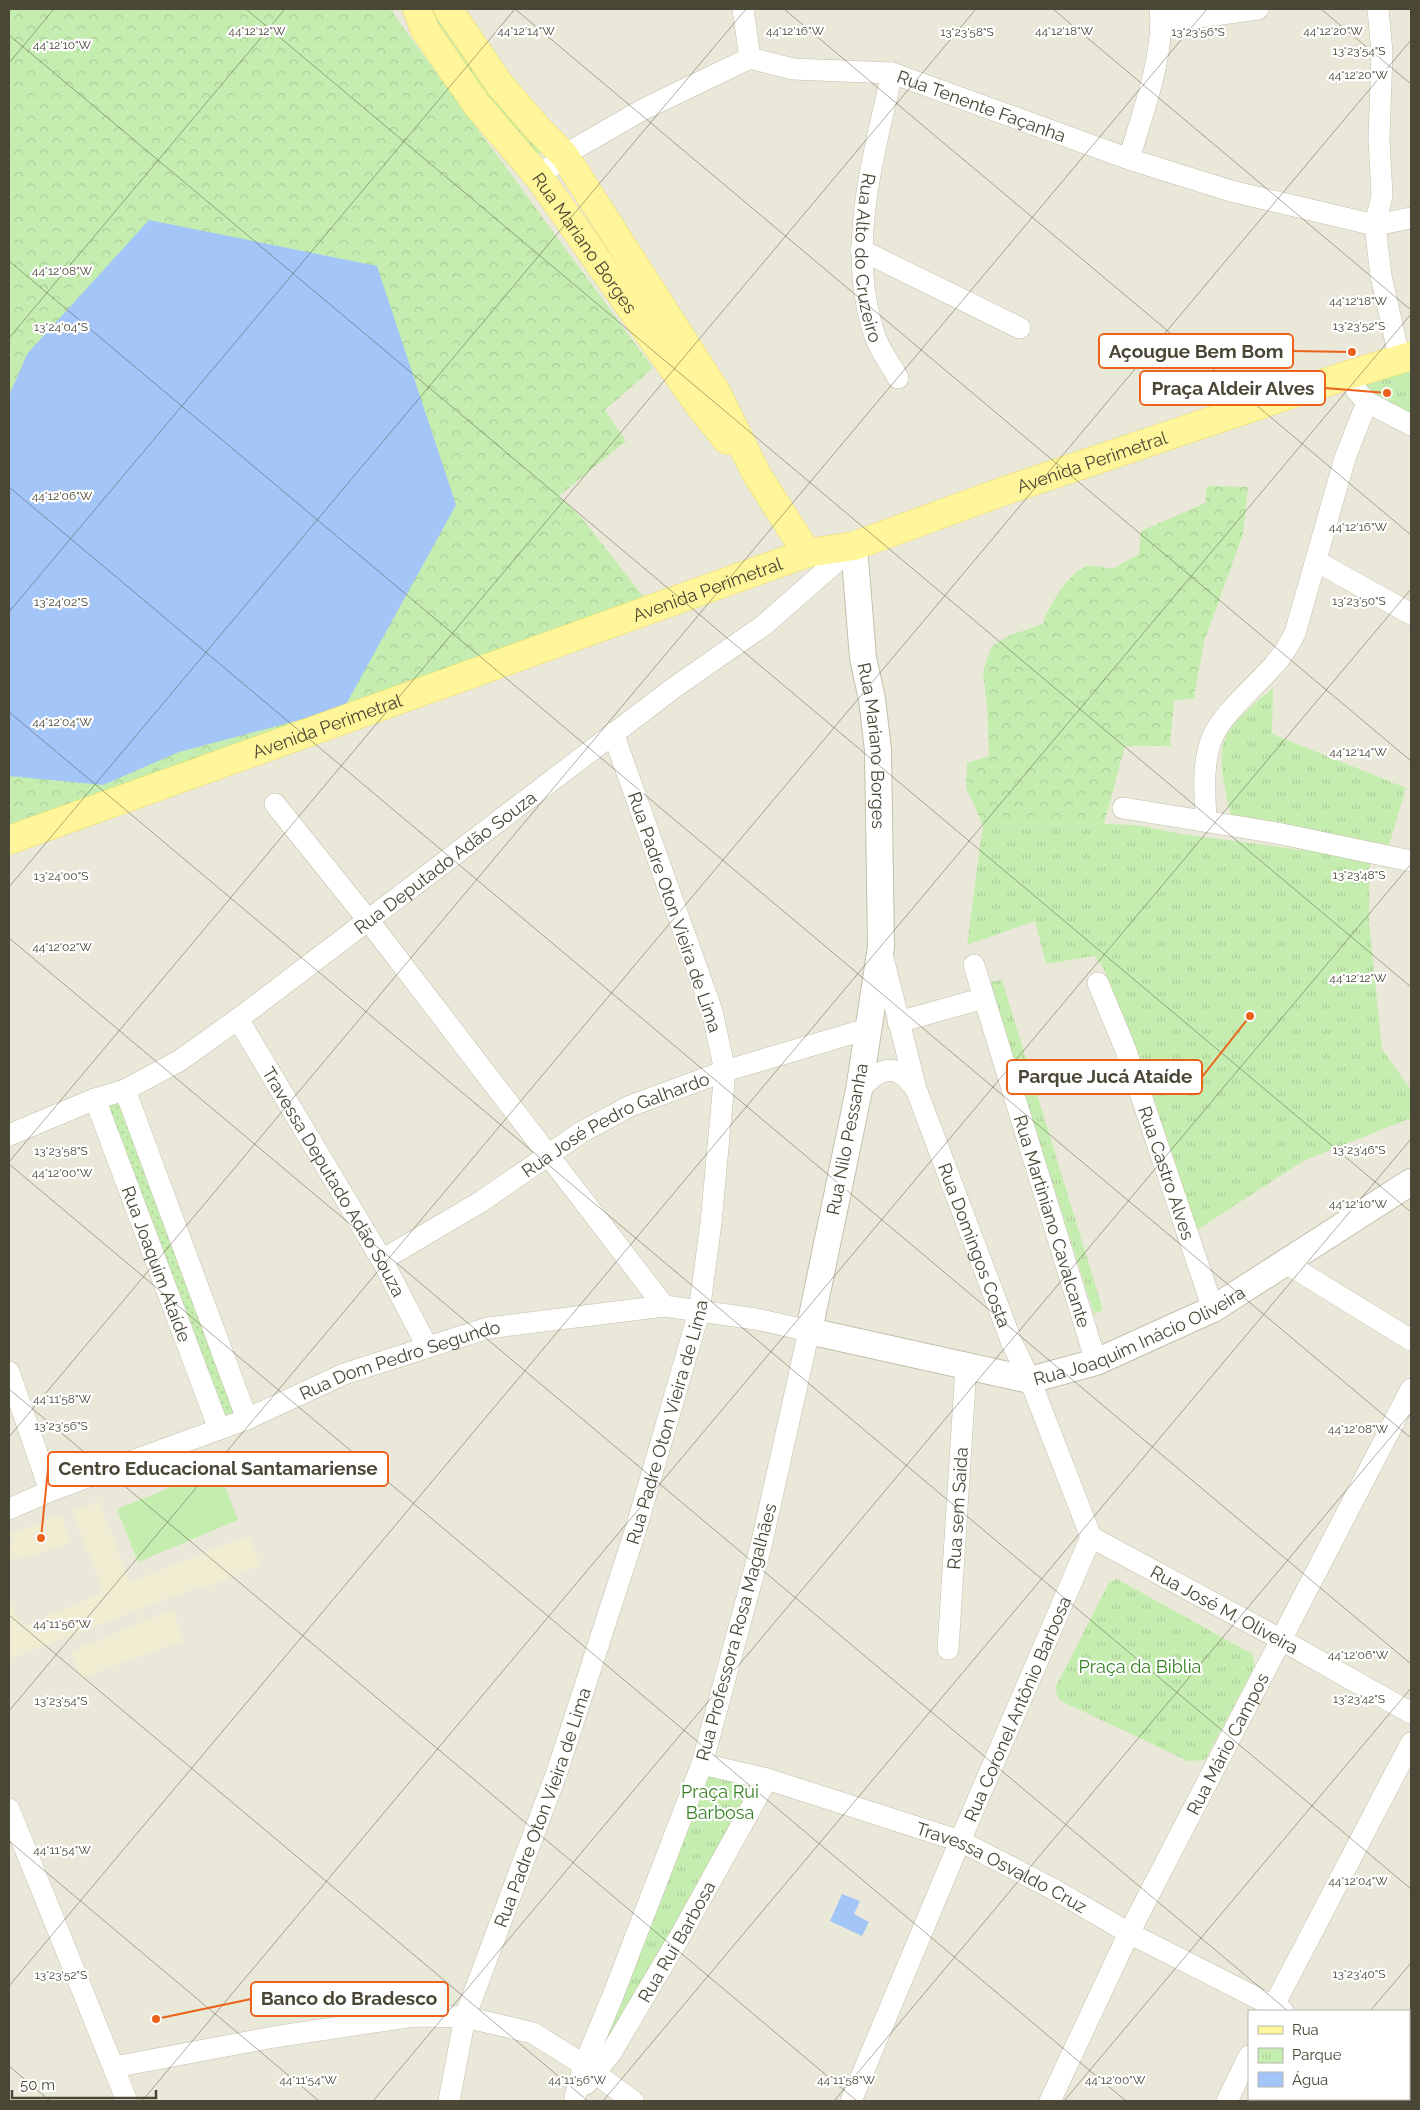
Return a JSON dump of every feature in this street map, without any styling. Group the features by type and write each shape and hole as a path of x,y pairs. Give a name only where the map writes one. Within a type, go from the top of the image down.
{"main road":[{"name":"Rua Mariano Borges","path":"417,9 425,30 477,105 539,177 699,405 757,475"},
{"name":"Rua Mariano Borges","path":"448,9 500,85 538,129 564,155 716,392 757,475 807,553"},
{"name":"Avenida Perimetral","path":"9,840 807,553 854,546 1004,491 1348,375 1406,358"}],"street":[{"path":"539,177 564,155 642,110 750,58 743,9"},
{"path":"1129,159 1152,81 1161,15 1258,9"},
{"path":"1378,9 1382,52 1379,138 1382,196 1375,224 1381,276 1406,358"},
{"name":"Rua Tenente Façanha","path":"750,58 793,69 892,73 1129,159 1231,192 1375,224 1411,218"},
{"name":"Rua Alto do Cruzeiro","path":"892,73 869,175 861,250 866,304 877,341 898,378"},
{"path":"861,250 1020,328"},
{"path":"1348,375 1367,402 1411,425"},
{"path":"1206,821 1205,775 1212,738 1232,709 1286,650 1295,633 1345,458 1367,402"},
{"name":"Rua Deputado Adão Souza","path":"9,1135 95,1100 125,1090 179,1061 238,1019 675,687 764,625 854,546"},
{"name":"Rua Mariano Borges","path":"854,546 863,658 872,699 878,750 881,947"},
{"path":"1316,561 1411,614"},
{"name":"Rua Padre Oton Vieira de Lima","path":"448,2101 465,2017 557,1772 635,1532 699,1312 711,1223 725,1071 712,1012 613,734"},
{"path":"275,804 368,920 664,1306"},
{"path":"1123,808 1277,833 1411,861"},
{"name":"Rua Domingos Costa","path":"881,947 916,1090 1012,1343 1030,1380 1091,1537"},
{"name":"Rua Nilo Pessanha","path":"809,1331 859,1090 881,947"},
{"name":"Rua Martiniano Cavalcante","path":"974,965 1055,1223 1096,1362"},
{"name":"Rua Castro Alves","path":"1098,982 1125,1048 1213,1309"},
{"path":"898,1022 984,998"},
{"name":"Travessa Deputado Adão Souza","path":"238,1019 382,1260 427,1346"},
{"name":"Rua José Pedro Galhardo","path":"382,1260 482,1201 580,1133 630,1106 725,1071 867,1029"},
{"path":"859,1090 874,1075 889,1070 900,1073 916,1090"},
{"name":"Rua Joaquim Ataíde","path":"125,1090 247,1419"},
{"name":"Rua Joaquim Ataíde","path":"95,1100 219,1429"},
{"name":"Rua Joaquim Inácio Oliveira","path":"809,1331 1030,1380 1096,1362 1213,1309 1411,1182"},
{"path":"1286,1263 1411,1340"},
{"name":"Rua Dom Pedro Segundo","path":"9,1509 50,1491 247,1419 344,1374 488,1328 664,1306 756,1319 809,1331"},
{"name":"Rua Professora Rosa Magalhães","path":"574,2099 589,2069 612,1998 702,1764 761,1546 809,1331"},
{"name":"Rua sem Saida","path":"948,1649 966,1367"},
{"path":"9,1372 50,1491"},
{"name":"Rua Mário Campos","path":"1050,2101 1129,1932 1411,1389"},
{"name":"Rua José M. Oliveira","path":"1091,1537 1280,1639 1411,1713"},
{"name":"Rua Coronel Antônio Barbosa","path":"851,2101 960,1840 1091,1537"},
{"path":"1276,2010 1411,1743"},
{"name":"Travessa Osvaldo Cruz","path":"702,1764 768,1779 960,1840 1276,2010"},
{"name":"Rua Rui Barbosa","path":"589,2069 611,2053 684,1931 768,1779"},
{"path":"9,1809 127,2101"},
{"path":"114,2067 274,2037 414,2016 465,2017 533,2033 589,2069 633,2101"},
{"path":"1226,2101 1248,2058"}],"shaded area":[{"path":"307,9 1411,9 1411,2101 9,2101 9,767"},
{"path":"99,1501 130,1582 250,1535 260,1565 200,1590 198,1587 9,1659 9,1598 21,1628 104,1592 72,1512"},
{"path":"61,1514 71,1542 21,1559 20,1556 9,1560 9,1543 14,1543 11,1534"},
{"path":"173,1609 184,1640 81,1678 71,1652"}],"green space":[{"path":"9,9 393,9 394,15 653,368 605,410 626,441 559,496 581,517 646,600 9,825"},
{"path":"426,9 446,9 547,148 534,158 464,73"},
{"path":"1411,366 1411,411 1409,412 1353,383"},
{"path":"1207,486 1248,487 1243,534 1204,642 1194,698 1174,701 1170,746 1125,746 1104,824 983,825 966,788 967,763 989,756 987,706 983,672 991,647 1008,636 1043,624 1058,594 1070,579 1084,567 1092,566 1112,569 1139,554 1141,531 1205,503"},
{"path":"1273,688 1272,734 1406,788 1389,845 1232,819 1222,768 1225,739 1233,725"},
{"path":"983,825 1137,825 1181,834 1370,859 1369,922 1382,1049 1411,1090 1411,1118 1303,1161 1194,1232 1104,969 1094,956 1046,964 1035,921 967,945"},
{"path":"1002,980 1103,1310 1094,1314 989,982"},
{"path":"125,1090 247,1419 219,1429 95,1099"},
{"path":"218,1468 238,1520 138,1562 117,1509"},
{"name":"Praça da Biblia","path":"1117,1579 1252,1654 1255,1666 1205,1760 1188,1761 1059,1700 1055,1688 1109,1583"},
{"name":"Praça Rui Barbosa","path":"702,1764 767,1779 595,2073 595,2039"}],"water":[{"path":"149,220 377,266 456,505 344,708 179,752 103,785 9,776 9,396 27,354"},
{"path":"842,1894 860,1901 854,1914 869,1922 862,1936 830,1921"}],"place":[{"name":"Açougue Bem Bom","path":"1352,352"},
{"name":"Praça Aldeir Alves","path":"1387,393"},
{"name":"Parque Jucá Ataíde","path":"1250,1016"},
{"name":"Centro Educacional Santamariense","path":"41,1538"},
{"name":"Banco do Bradesco","path":"156,2019"}]}
